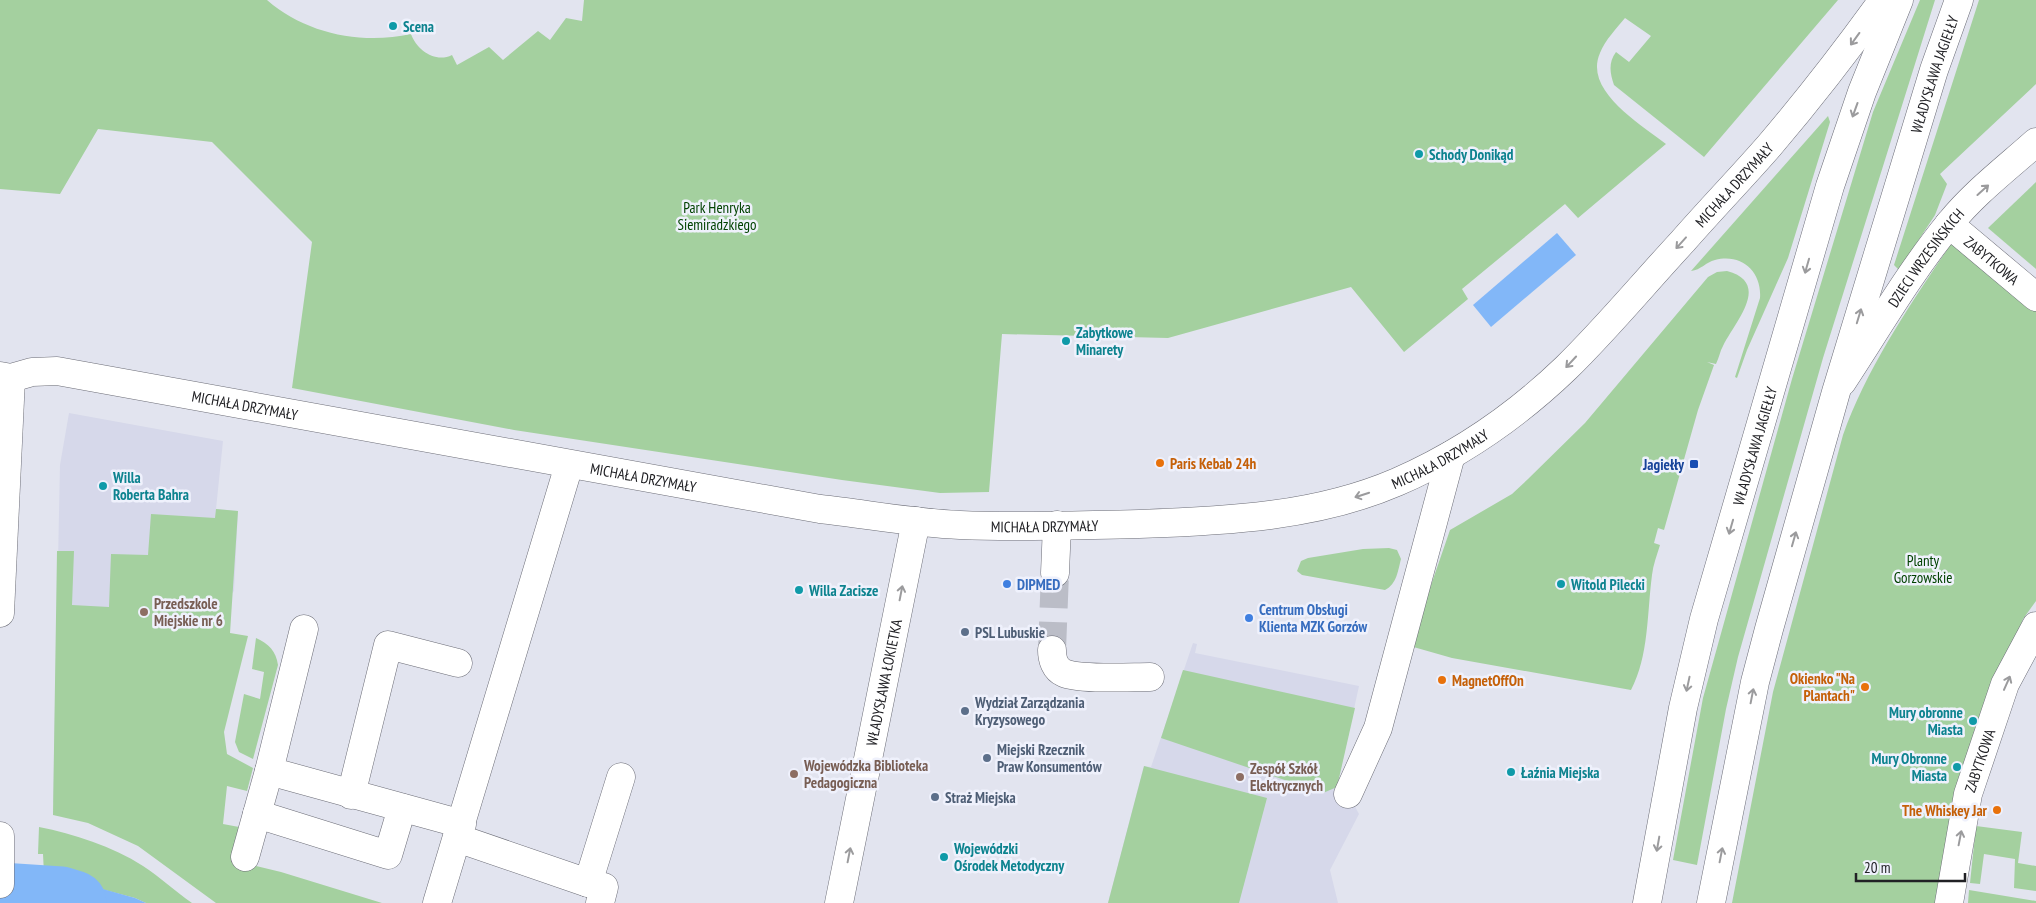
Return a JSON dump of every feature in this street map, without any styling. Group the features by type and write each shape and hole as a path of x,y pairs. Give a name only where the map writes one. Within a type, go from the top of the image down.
{"main road":[{"name":"MICHAŁA DRZYMAŁY","path":"5,377 32,372 57,371 820,509 916,521 958,525 1057,526 1218,520 1290,512 1331,504 1396,482 1451,455 1515,412 1565,368 1637,293 1767,148 1841,58 1883,0"},
{"name":"WŁADYSŁAWA JAGIEŁŁY","path":"1648,903 1683,708 1704,619 1830,186 1862,92 1899,0"},
{"name":"WŁADYSŁAWA JAGIEŁŁY","path":"1711,903 1755,682 1836,392 1934,70 1959,0"},
{"name":"DZIECI WRZESIŃSKICH","path":"1836,392 1917,267 1949,224 1962,209 2036,142"},
{"name":"ZABYTKOWA","path":"1949,224 2036,297"},
{"path":"0,613 5,377"},
{"path":"1358,787 1378,728 1451,455"},
{"path":"437,903 484,743 570,465"},
{"name":"WŁADYSŁAWA ŁOKIETKA","path":"839,903 916,521"},
{"path":"1055,573 1057,526"},
{"name":"ZABYTKOWA","path":"1949,903 1968,794 2005,684 2036,626"},
{"path":"245,857 269,772 304,629"},
{"path":"351,795 388,645 458,663"},
{"path":"1052,650 1055,666 1063,673 1076,676 1150,678"},
{"path":"269,772 402,808 459,831 594,893 620,777"},
{"path":"256,814 388,855 402,808"},
{"path":"0,884 1,845"}],"shaded area":[{"name":"Przedszkole Miejskie nr 6","path":"69,413 223,441 216,509 238,511 234,591 53,803 60,465"},
{"name":"Zespół Szkół Elektrycznych","path":"1193,643 1197,644 1195,653 1359,686 1337,787 1348,794 1359,814 1330,870 1338,903 1108,903 1144,766 1151,767"}],"green space":[{"name":"Park Henryka Siemiradzkiego","path":"0,0 267,0 282,12 299,21 335,34 373,38 411,34 422,50 428,54 440,57 452,55 457,65 489,47 503,60 538,31 550,40 566,18 582,21 584,0 1838,0 1704,157 1614,85 1610,68 1616,52 1629,62 1651,36 1625,18 1608,39 1600,53 1597,67 1600,81 1618,106 1666,144 1578,218 1565,204 1462,289 1468,299 1404,352 1351,287 1168,338 1002,334 989,492 940,493 514,430 292,388 312,242 212,142 98,129 60,194 0,189"},
{"path":"1920,0 1935,0 1823,358 1738,657 1726,709 1697,865 1673,860 1703,698 1792,379 1873,112"},
{"path":"1979,0 2036,0 2036,84 1940,174 1947,184 1935,215 1899,270 1894,265"},
{"path":"1828,116 1830,122 1788,258 1747,350 1737,378 1735,377 1760,298 1758,280 1748,267 1734,259 1715,260 1691,271"},
{"path":"2036,182 2036,269 1988,228"},
{"name":"Planty Gorzowskie","path":"1953,241 2036,308 2036,601 2023,619 1967,773 1943,903 1732,903 1773,692 1843,435 1878,359 1907,310"},
{"path":"1727,271 1740,277 1747,284 1749,294 1741,315 1722,348 1716,364 1707,362 1714,365 1698,410 1664,530 1658,528 1654,543 1660,545 1654,564 1644,649 1637,677 1631,690 1452,658 1410,646 1450,530 1512,494 1585,423 1708,277 1717,272"},
{"name":"Przedszkole Miejskie nr 6","path":"216,509 238,511 230,633 248,636 224,732 227,754 253,768 247,791 227,786 223,824 239,827 231,860 281,872 382,903 216,903 138,846 88,823 53,815 57,551 74,551 72,605 109,607 111,554 148,555 151,514 215,518"},
{"path":"1389,548 1397,550 1401,559 1395,580 1385,590 1302,575 1297,571 1301,561 1308,558 1363,549"},
{"path":"256,638 271,648 276,656 278,665 253,759 239,752 235,742 244,694 260,699 264,672 252,669"},
{"path":"1183,670 1355,708 1337,787 1323,793 1161,738"},
{"path":"1144,766 1267,798 1239,903 1108,903"},
{"path":"1976,826 2022,832 2018,863 2036,866 2036,891 2014,888 2015,859 1984,854 1980,884 1970,883"},
{"path":"39,827 79,837 119,852 149,870 192,903 146,903 135,898 44,874 43,854 38,854"},
{"path":"1969,890 2036,901 2036,903 1968,903"}],"water":[{"path":"1557,233 1576,255 1491,327 1473,305"},
{"path":"49,874 135,898 146,903 49,903"}],"waterway":[{"path":"0,895 61,899 74,903"}],"tunnel":[{"path":"1052,650 1055,573"}],"place":[{"name":"Scena","path":"393,26"},
{"name":"Schody Donikąd","path":"1419,154"},
{"name":"Zabytkowe Minarety","path":"1066,341"},
{"name":"Paris Kebab 24h","path":"1160,463"},
{"name":"Jagiełły","path":"1694,464"},
{"name":"Willa Roberta Bahra","path":"103,486"},
{"name":"DIPMED","path":"1007,584"},
{"name":"Witold Pilecki","path":"1561,584"},
{"name":"Willa Zacisze","path":"799,590"},
{"name":"Przedszkole Miejskie nr 6","path":"144,612"},
{"name":"Centrum Obsługi Klienta MZK Gorzów","path":"1249,618"},
{"name":"PSL Lubuskie","path":"965,632"},
{"name":"MagnetOffOn","path":"1442,680"},
{"name":"Okienko \"Na Plantach\"","path":"1865,687"},
{"name":"Wydział Zarządzania Kryzysowego","path":"965,711"},
{"name":"Mury obronne Miasta","path":"1973,721"},
{"name":"Miejski Rzecznik Praw Konsumentów","path":"987,758"},
{"name":"Mury Obronne Miasta","path":"1957,767"},
{"name":"Łaźnia Miejska","path":"1511,772"},
{"name":"Wojewódzka Biblioteka Pedagogiczna","path":"794,774"},
{"name":"Zespół Szkół Elektrycznych","path":"1240,777"},
{"name":"Straż Miejska","path":"935,797"},
{"name":"The Whiskey Jar","path":"1997,810"},
{"name":"Wojewódzki Ośrodek Metodyczny","path":"944,857"}]}
